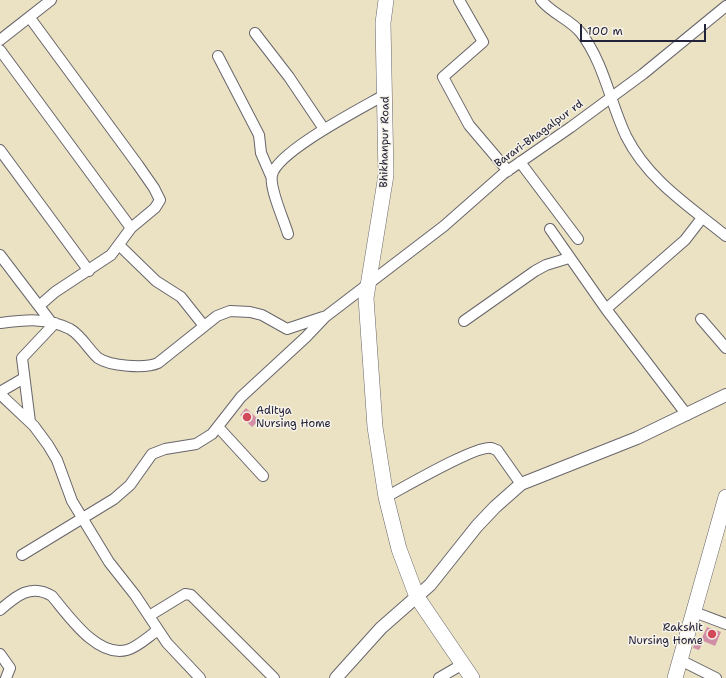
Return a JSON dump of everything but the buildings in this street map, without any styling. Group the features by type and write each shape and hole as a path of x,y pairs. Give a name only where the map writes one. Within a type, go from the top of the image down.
{"main road":[{"name":"Bhikhanpur Road","path":"386,0 383,23 386,94 386,175 384,196 366,298 375,427 386,497 400,549 417,597 472,678"},
{"path":"675,678 694,612 723,524 726,497"}],"street":[{"path":"0,40 30,18 51,0"},
{"path":"459,0 483,42 443,77 469,125 508,171"},
{"path":"541,0 548,8 571,23 581,33 593,53 627,137 641,160 662,186 726,236"},
{"name":"Barari-Bhagalpur rd","path":"325,317 444,226 508,171 643,74 726,6"},
{"path":"30,18 138,165 160,198 159,204 156,208 131,228 111,255 55,292 39,306"},
{"path":"254,33 289,77 324,129"},
{"path":"0,50 131,228"},
{"path":"218,56 258,135 261,153 271,176 288,234"},
{"path":"271,176 278,164 324,129 386,94"},
{"path":"0,150 89,270"},
{"path":"520,162 578,239"},
{"path":"606,309 685,240 702,218"},
{"path":"550,229 606,309 687,415"},
{"path":"119,244 156,281 181,297 204,326"},
{"path":"0,254 53,323"},
{"path":"464,321 535,271 546,265 569,258"},
{"path":"0,323 29,319 53,323 70,330 100,359 106,362 150,367 158,363 217,316 230,311 250,312 262,315 287,329 325,317"},
{"path":"22,555 114,499 126,490 152,454 165,449 196,444 205,440 219,428 241,397 306,337 325,317"},
{"path":"701,318 726,348"},
{"path":"30,422 22,358 53,323"},
{"path":"24,378 0,393 30,422 48,445 57,460 72,501 109,562 167,643 200,678"},
{"path":"336,678 381,628 417,597 438,575 477,526 495,507 521,484 637,438 726,395"},
{"path":"219,428 263,476"},
{"path":"386,497 444,465 484,448 497,450 521,484"},
{"path":"0,610 17,596 33,591 45,592 52,596 84,634 103,646 119,650 127,650 135,646 158,630"},
{"path":"149,616 185,594 191,595 274,678"},
{"path":"694,612 726,624"},
{"path":"0,654 10,668 6,678"},
{"path":"680,660 716,678"},
{"path":"440,678 463,664"}],"place":[{"name":"Aditya Nursing Home","path":"247,417"},
{"name":"Rakshit Nursing Home","path":"712,634"}]}
